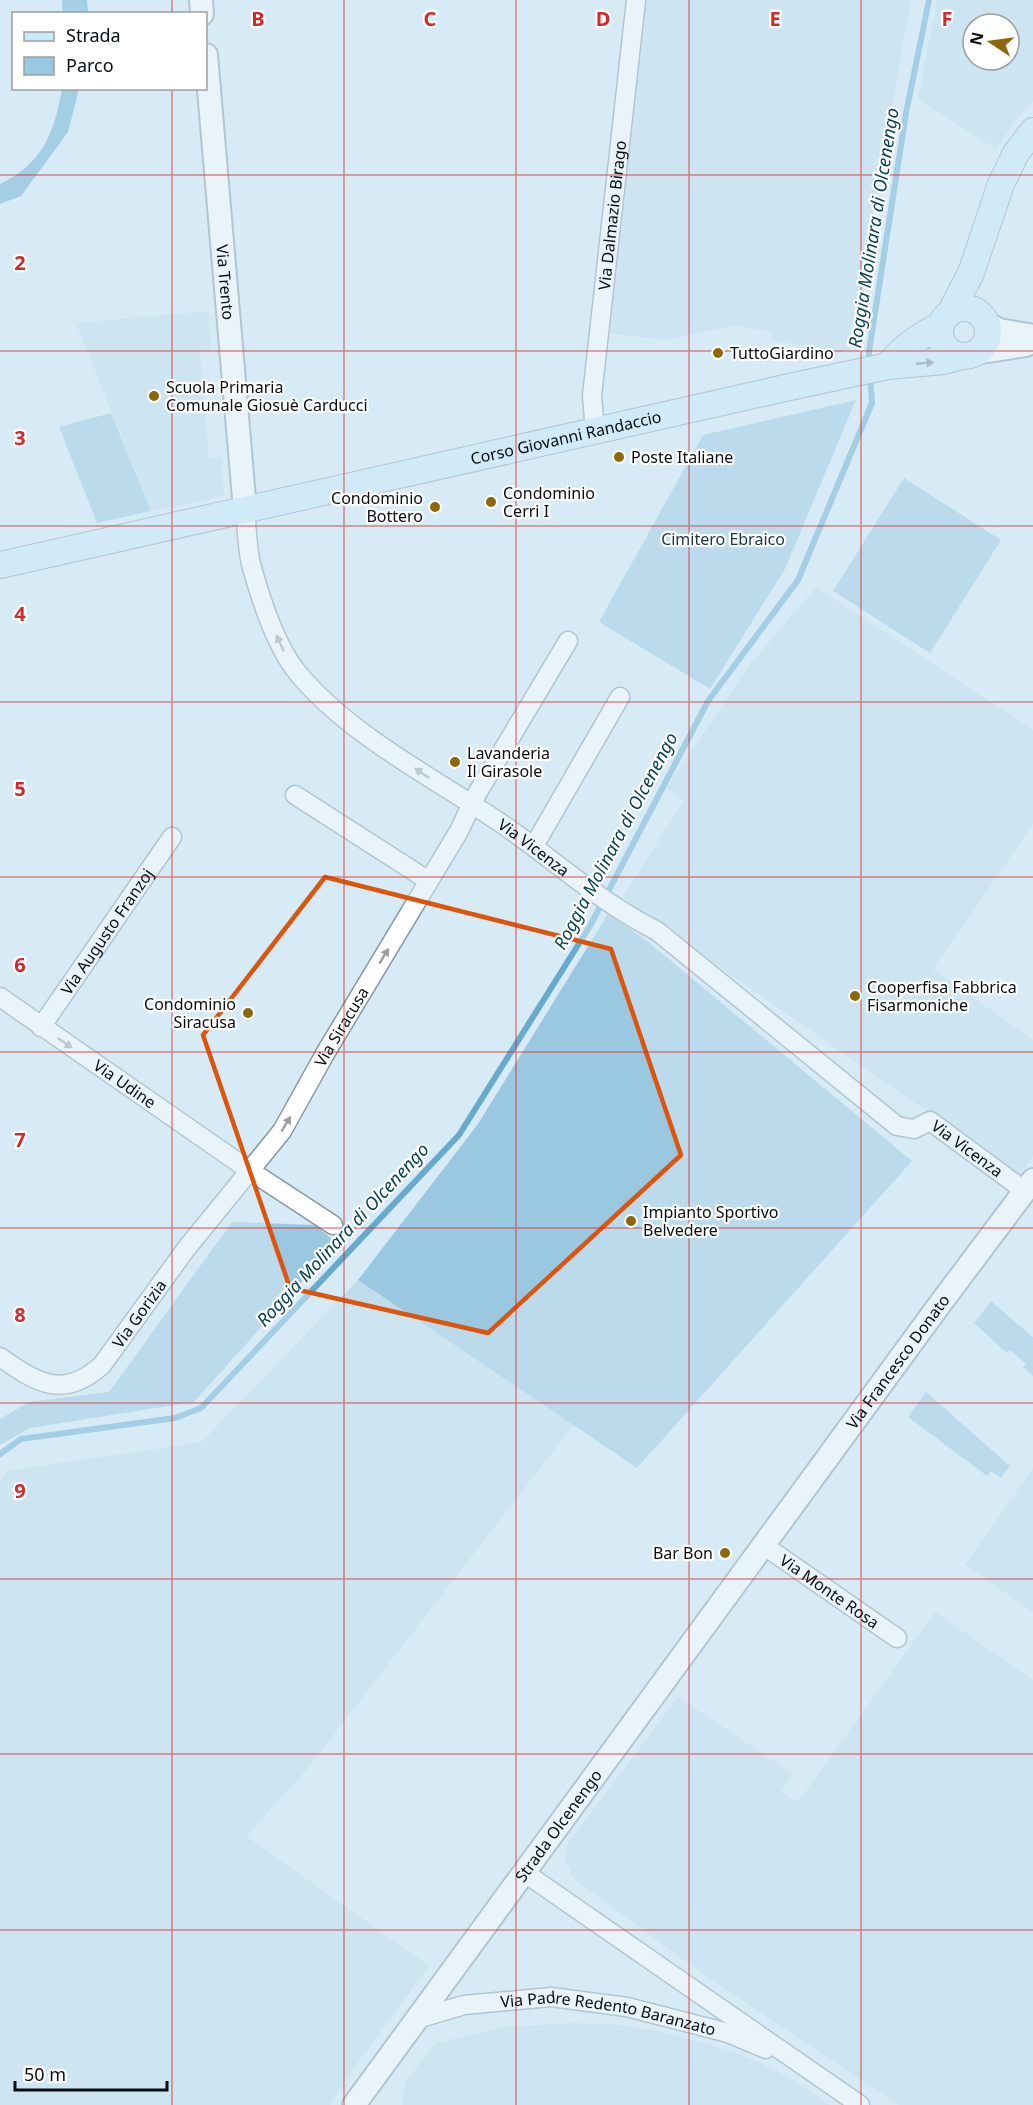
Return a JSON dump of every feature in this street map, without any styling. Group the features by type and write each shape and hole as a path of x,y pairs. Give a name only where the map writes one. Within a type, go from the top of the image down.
{"main road":[{"path":"994,207 984,276 984,319 988,335 982,348 968,355 954,354 945,346 941,336 946,319 971,273 1001,184 1016,153 1033,131"},
{"path":"882,368 955,310 967,308 978,312 984,319"},
{"name":"Corso Giovanni Randaccio","path":"0,565 850,374 944,361 968,355"}],"street":[{"name":"Via Dalmazio Birago","path":"595,432 592,396 636,0"},
{"name":"Via Trento","path":"207,67 245,510"},
{"path":"984,319 999,330 1033,336"},
{"name":"Corso Giovanni Randaccio","path":"968,355 1026,345 1033,341"},
{"name":"Via Vicenza","path":"245,510 251,564 271,624 283,650 297,672 328,703 365,734 534,846 614,907 657,931 897,1126 914,1129 930,1121 1029,1186"},
{"name":"Via Siracusa","path":"249,1170 282,1131 326,1052 459,831 472,803 568,641"},
{"path":"534,846 620,697"},
{"path":"294,795 429,880"},
{"name":"Via Augusto Franzoj","path":"41,1027 172,837"},
{"name":"Via Udine","path":"0,997 249,1170 333,1225"},
{"name":"Via Gorizia","path":"0,1357 33,1379 49,1384 76,1383 91,1376 102,1365 186,1249 249,1170"},
{"name":"Via Francesco Donato","path":"763,1545 930,1316 1029,1186"},
{"name":"Via Monte Rosa","path":"763,1545 897,1638"},
{"name":"Strada Olcenengo","path":"354,2105 763,1545"},
{"name":"Via Padre Redento Baranzato","path":"525,1873 860,2105"},
{"name":"Via Padre Redento Baranzato","path":"417,2019 464,2005 551,1997 627,2007 728,2033 796,2061"}],"highlighted area":[{"path":"325,877 611,949 681,1155 488,1333 290,1288 203,1035"}],"shaded area":[{"path":"62,0 87,0 88,12 63,12"},
{"path":"640,0 911,0 849,350 824,357 822,349 770,340 772,332 735,325 668,340 605,333"},
{"path":"937,0 1033,0 1033,101 1015,121 996,149 918,99"},
{"path":"62,90 79,90 68,132 21,196 0,204 0,184 15,176 36,156 44,145 55,119"},
{"name":"Scuola Primaria Comunale Giosuè Carducci","path":"208,311 211,350 200,351 209,458 221,457 224,496 151,511 76,323"},
{"path":"816,587 1033,730 1033,824 933,969 1033,1040 1033,1156 1017,1178 948,1126 666,930 623,897 684,800 666,788 750,665"},
{"path":"358,1280 575,1423 307,1769 246,1836 429,1966 359,2061 330,2105 0,2105 0,1481 7,1471 202,1442"},
{"path":"1033,1468 1033,1612 965,1565"},
{"path":"935,1612 1033,1680 1033,2105 898,2105 703,1974 574,1879 564,1858 567,1844 678,1697 793,1774 781,1792 798,1802"},
{"path":"575,2023 621,2025 668,2033 722,2048 757,2061 793,2080 830,2105 402,2105 405,2082 436,2043 502,2027"}],"green space":[{"name":"Cimitero Ebraico","path":"856,400 785,569 710,689 599,622 703,435"},
{"path":"111,413 151,511 97,523 59,427"},
{"path":"904,478 1001,540 930,653 833,591"},
{"name":"Impianto Sportivo Belvedere","path":"608,914 647,941 912,1161 637,1468 358,1280 478,1124"},
{"path":"232,1222 315,1225 337,1243 194,1402 30,1428 0,1445 0,1419 29,1402 109,1392"},
{"path":"991,1301 1033,1337 1033,1376 1023,1367 1026,1364 1010,1350 1007,1353 974,1323"},
{"path":"926,1392 1010,1466 1001,1478 991,1471 987,1476 908,1417"}],"waterway":[{"name":"Roggia Molinara di Olcenengo","path":"869,363 906,113 929,0"},
{"name":"Roggia Molinara di Olcenengo","path":"0,1454 21,1439 175,1418 201,1408 459,1135 590,926 708,701 798,580 872,403 870,376"}],"place":[{"name":"TuttoGiardino","path":"718,353"},
{"name":"Scuola Primaria Comunale Giosuè Carducci","path":"154,396"},
{"name":"Poste Italiane","path":"619,457"},
{"name":"Condominio Cerri I","path":"491,502"},
{"name":"Condominio Bottero","path":"435,507"},
{"name":"Lavanderia Il Girasole","path":"455,762"},
{"name":"Cooperfisa Fabbrica Fisarmoniche","path":"855,996"},
{"name":"Condominio Siracusa","path":"248,1013"},
{"name":"Impianto Sportivo Belvedere","path":"631,1221"},
{"name":"Bar Bon","path":"725,1553"}]}
